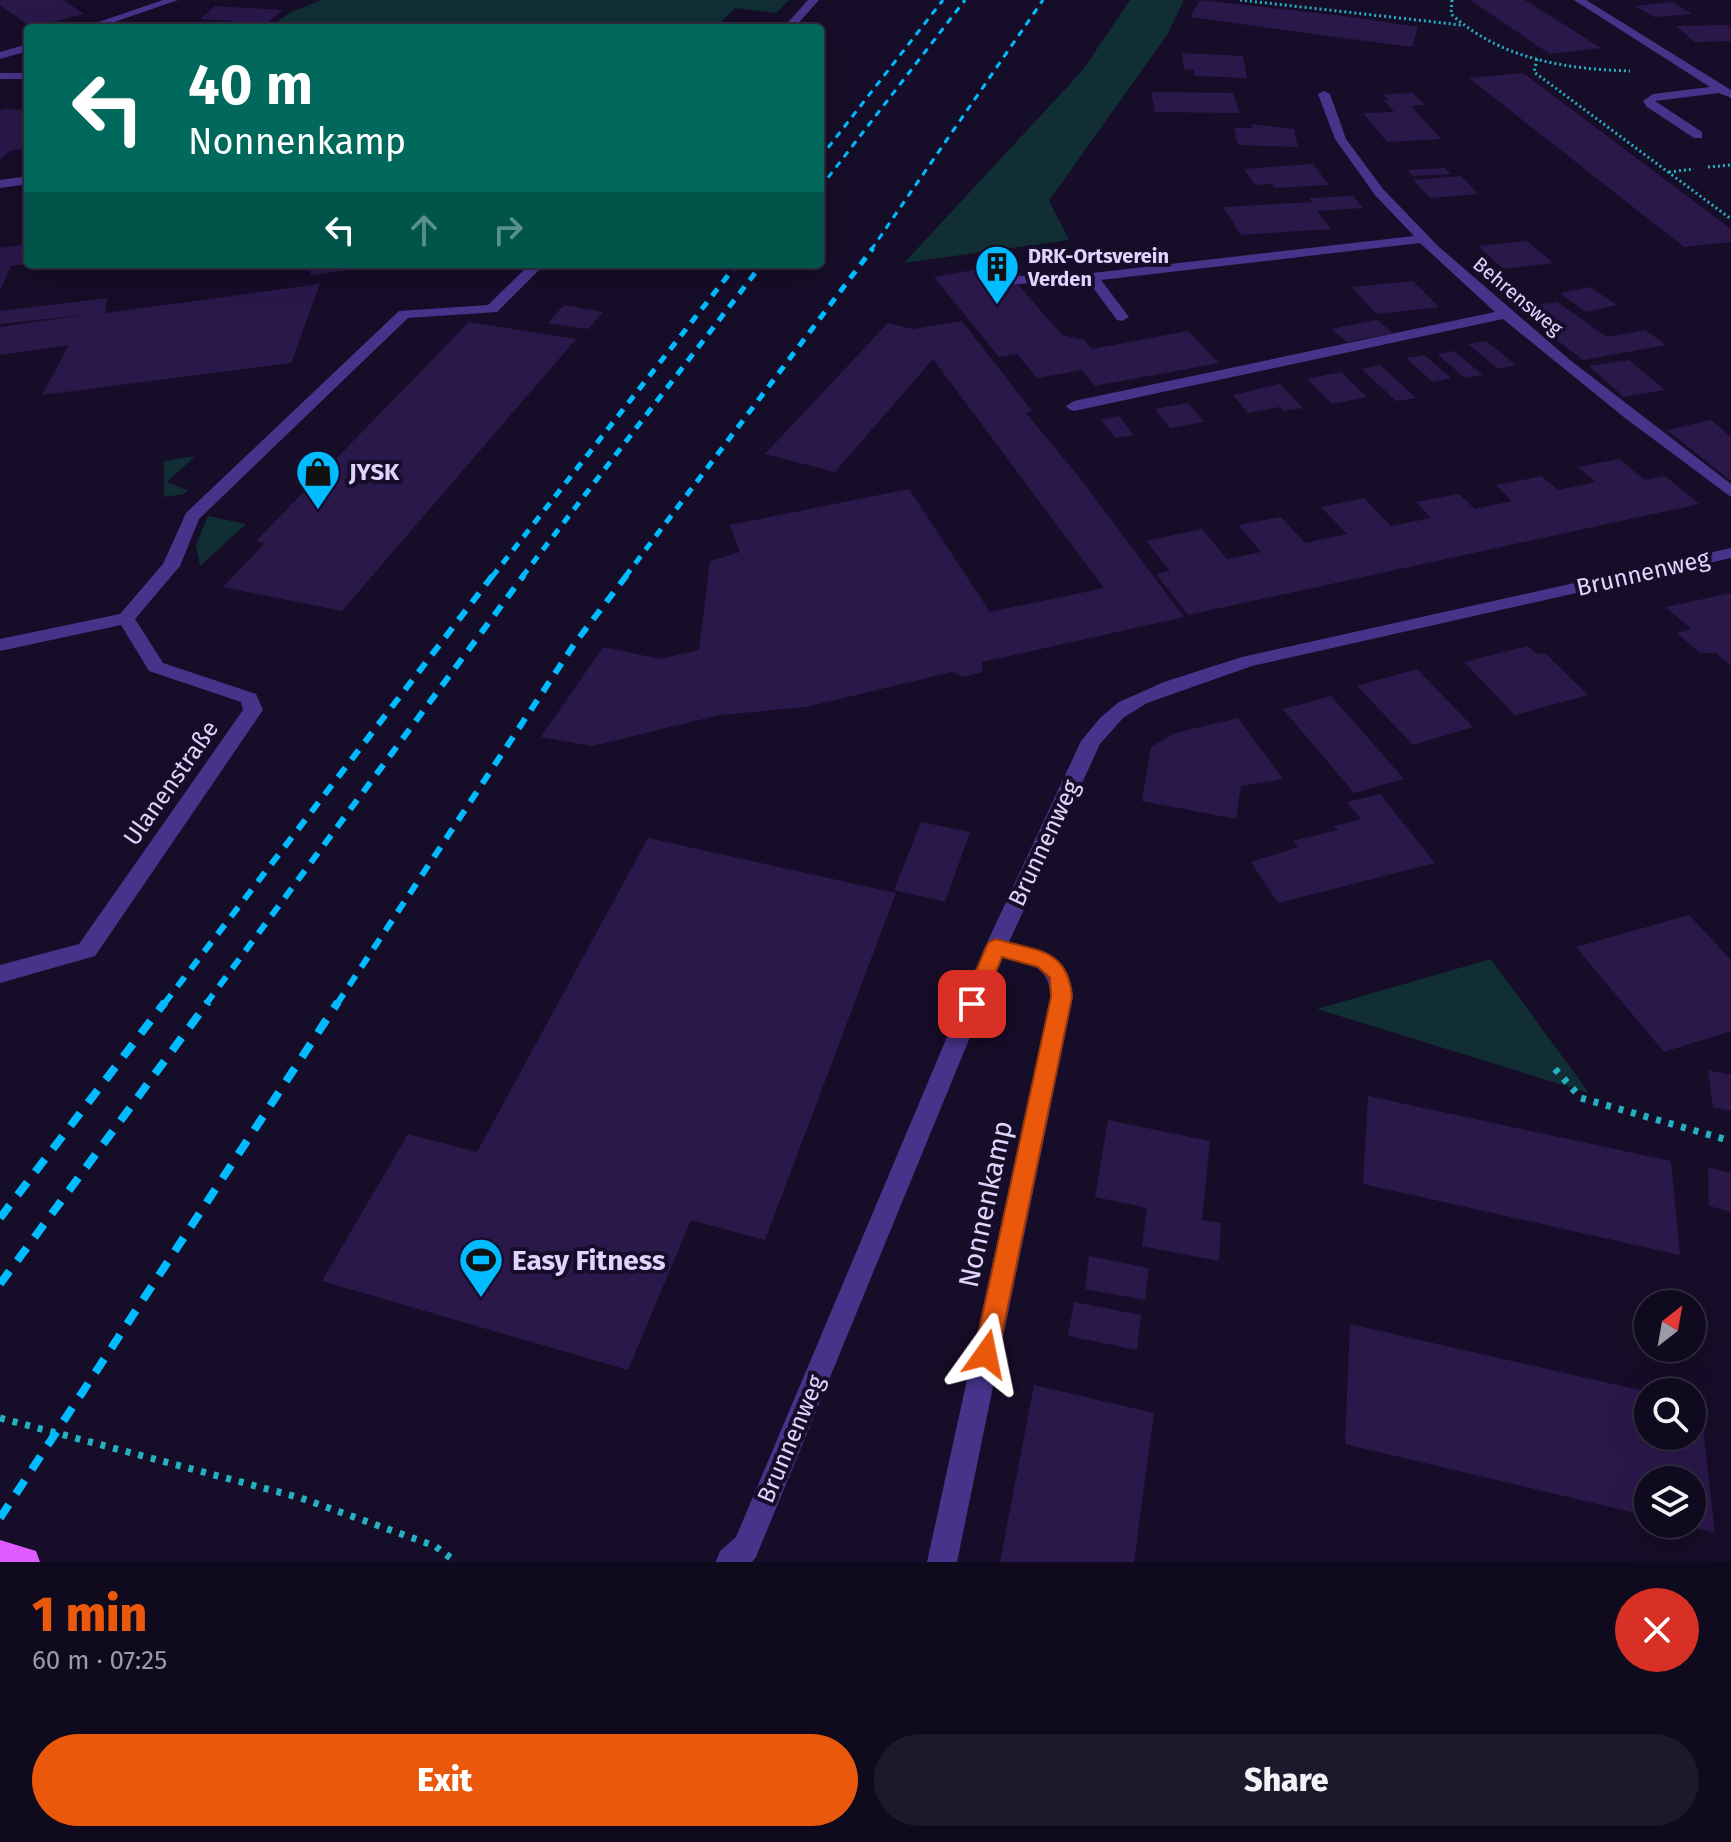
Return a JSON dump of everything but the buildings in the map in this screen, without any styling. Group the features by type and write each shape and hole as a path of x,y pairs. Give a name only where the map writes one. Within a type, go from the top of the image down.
{"main road":[{"path":"0,1555 25,1562"}],"street":[{"path":"98,24 173,0"},
{"path":"792,24 814,0"},
{"path":"1579,0 1726,92"},
{"path":"0,56 24,48"},
{"path":"0,76 24,76"},
{"path":"1698,135 1649,101 1653,97 1726,92"},
{"name":"Behrensweg","path":"1324,94 1325,113 1369,182 1422,239 1506,314 1731,492"},
{"path":"0,184 24,181"},
{"path":"1014,280 1092,277 1422,239"},
{"path":"0,645 126,618 171,566 192,517 404,314 492,309 534,268"},
{"path":"1092,277 1122,317"},
{"path":"1074,406 1506,314"},
{"name":"Brunnenweg","path":"731,1562 746,1547 996,947 1091,741 1124,707 1249,661 1731,553"},
{"name":"Ulanenstraße","path":"0,974 87,950 253,710 249,698 156,667 126,618"},
{"name":"Nonnenkamp","path":"942,1562 1062,997 1060,976 1045,961 996,947"}],"path":[{"path":"1240,0 1462,26"},
{"path":"1452,0 1451,14 1462,26 1508,50 1537,59 1609,71 1691,71"},
{"path":"1537,59 1534,72 1731,219"},
{"path":"1555,1069 1581,1098 1731,1141"},
{"path":"0,1418 301,1498 435,1546 456,1562"}],"green space":[{"path":"321,0 789,0 776,13 735,8 719,24 274,24 291,12"},
{"path":"1130,0 1184,0 1167,35 1049,201 1069,240 904,263 1082,71"},
{"path":"195,456 167,482 187,490 184,494 164,497 164,461"},
{"path":"208,516 246,524 200,566 196,545"},
{"path":"1491,959 1589,1093 1317,1009"}],"railway":[{"path":"824,153 943,0"},
{"path":"824,183 965,0"},
{"path":"871,250 1043,0"},
{"path":"625,577 873,248"},
{"path":"492,577 734,268"},
{"path":"522,577 759,268"},
{"path":"164,1004 493,575"},
{"path":"206,1004 524,575"},
{"path":"337,1004 575,643 627,575"},
{"path":"0,1218 165,1002"},
{"path":"0,1284 208,1002"},
{"path":"0,1518 338,1002"}],"place":[{"name":"DRK-Ortsverein Verden","path":"997,306"},
{"name":"JYSK","path":"318,511"},
{"name":"Easy Fitness","path":"481,1299"}],"route":[{"path":"972,1004 996,947 1045,961 1060,976 1062,997 986,1354"}]}
